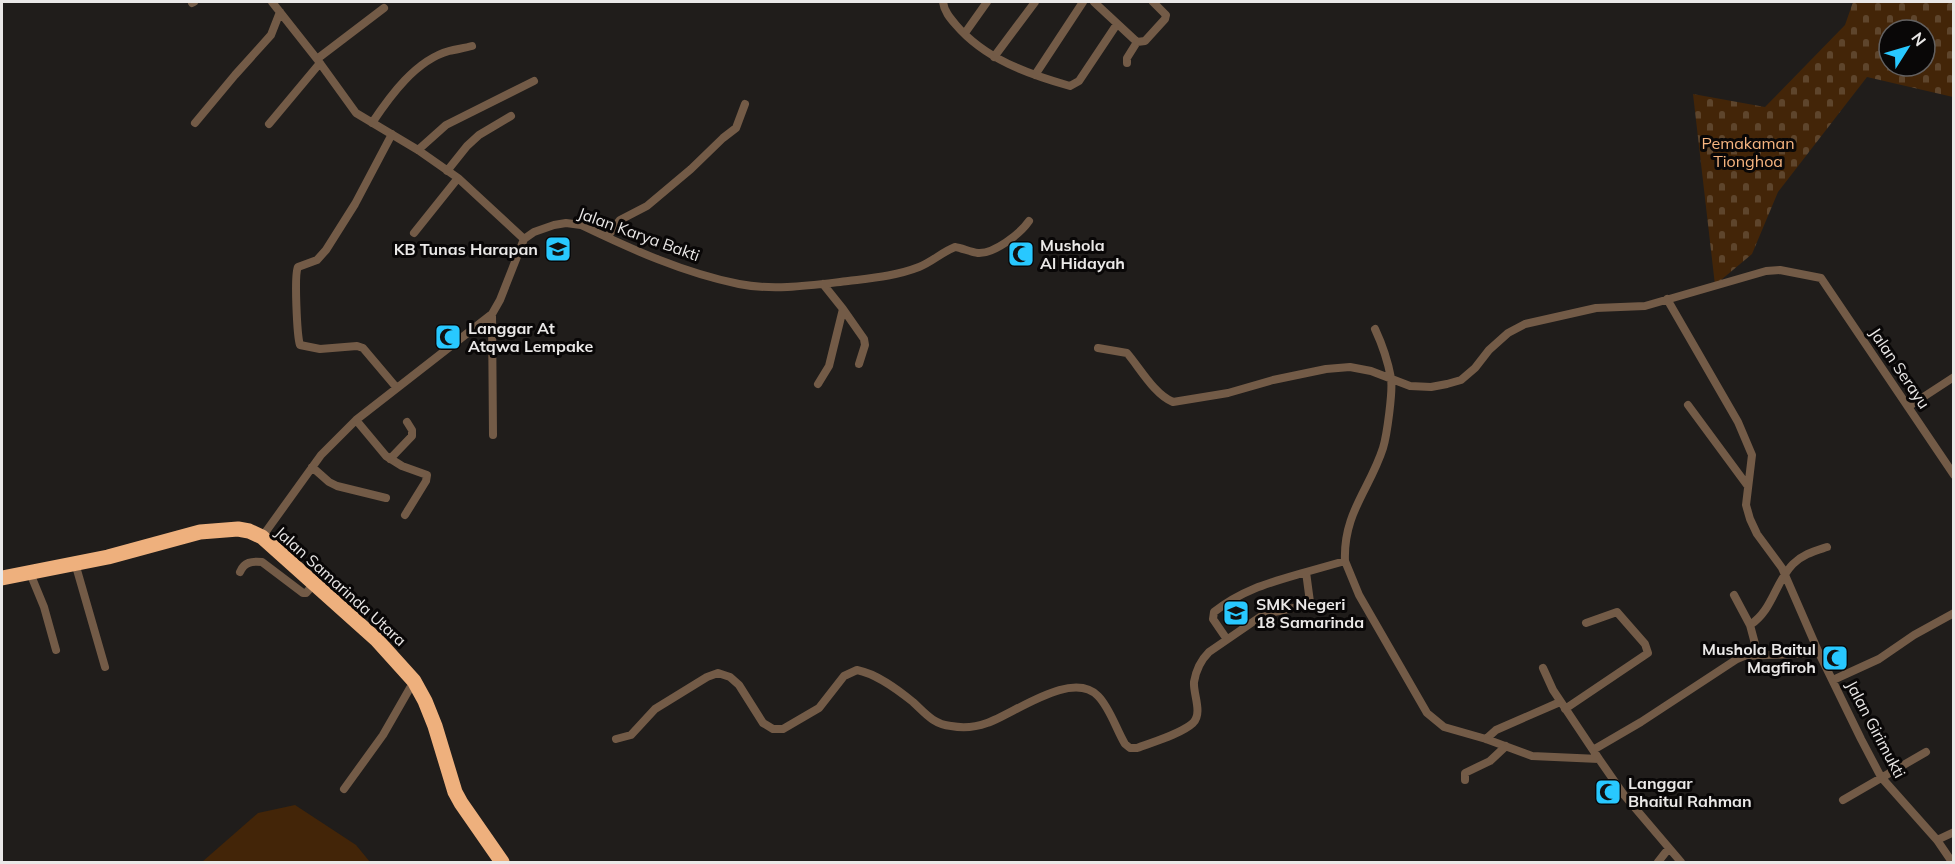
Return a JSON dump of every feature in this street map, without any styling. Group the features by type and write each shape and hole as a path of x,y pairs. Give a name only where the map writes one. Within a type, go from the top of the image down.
{"highway":[{"name":"Jalan Samarinda Utara","path":"2,578 108,557 200,532 238,529 262,537 377,640 414,681 435,726 455,792 502,862"}],"street":[{"path":"262,537 291,499 312,466 356,420 492,314 500,300 524,239 458,178 353,110 319,61 272,2"},
{"path":"943,2 943,8 964,33 994,57 1035,75 1070,86 1077,83 1117,24"},
{"path":"964,33 987,2"},
{"path":"994,57 1035,2"},
{"path":"1035,75 1083,2"},
{"path":"1094,2 1137,42 1145,41 1165,19 1164,11 1153,2"},
{"path":"269,124 319,61 384,8"},
{"path":"195,123 271,35 280,12"},
{"path":"1127,63 1127,58 1137,42"},
{"path":"372,123 395,93 423,64 450,50 472,46"},
{"path":"418,150 446,125 534,81"},
{"path":"608,237 620,220 647,206 736,128 745,104"},
{"path":"447,171 479,135 511,116"},
{"path":"392,134 355,204 326,250 317,260 298,267 296,276 297,328 300,345 320,349 357,346 363,348 396,387"},
{"path":"414,233 458,178"},
{"name":"Jalan Karya Bakti","path":"524,239 534,232 566,223 581,225 679,266 740,284 767,287 873,279 900,273 930,262 955,247 979,253 997,247 1018,234 1029,221"},
{"name":"Jalan Serayu","path":"1666,299 1766,271 1787,271 1821,278 1953,475"},
{"path":"823,284 865,342 859,364"},
{"path":"1098,348 1126,352 1157,390 1173,402 1228,393 1273,380 1326,369 1350,367 1371,371 1410,386 1431,387 1461,380 1508,333 1525,324 1578,311 1645,306 1666,299"},
{"name":"Jalan Girimukti","path":"1666,299 1732,410 1752,455 1746,505 1757,534 1785,573 1819,653 1881,777 1937,840 1952,862"},
{"path":"818,384 829,366 843,309"},
{"path":"492,314 494,435"},
{"path":"1375,330 1391,380 1383,447 1355,506 1344,544 1345,561 1359,595 1426,713 1444,727 1486,738 1541,758 1599,759"},
{"path":"1908,407 1953,377"},
{"path":"1688,405 1748,485"},
{"path":"356,420 390,459 427,476 405,515"},
{"path":"390,459 412,436 412,430 407,422"},
{"path":"312,466 337,486 386,498"},
{"path":"1750,625 1764,613 1785,573 1802,557 1827,547"},
{"path":"240,573 244,565 256,561 262,562 303,593 306,593 314,584"},
{"path":"1226,638 1213,619 1214,612 1227,602 1249,589 1345,561"},
{"path":"75,563 105,667"},
{"path":"616,739 631,735 655,709 707,676 718,673 730,677 739,685 763,723 773,729 783,729 819,708 843,676 857,670 880,679 903,694 930,719 950,726 985,724 1059,690 1076,687 1087,689 1094,692 1102,701 1125,744 1130,748 1137,748 1184,729 1194,722 1197,712 1194,682 1198,667 1209,652 1226,638 1269,613 1308,605 1310,602 1306,572"},
{"path":"30,573 44,607 56,650"},
{"path":"1734,595 1750,625 1758,655"},
{"path":"1486,738 1496,730 1563,706 1648,653 1645,644 1617,612 1586,623"},
{"path":"1833,680 1879,659 1914,634 1953,613"},
{"path":"1593,750 1641,722 1737,659 1744,656 1819,653"},
{"path":"1542,668 1563,706 1624,795 1681,862"},
{"path":"344,789 383,735 414,681"},
{"path":"1466,780 1465,773 1486,764 1506,746"},
{"path":"1843,800 1926,752"},
{"path":"1937,840 1953,832"},
{"path":"1659,862 1669,848"}],"green space":[{"name":"Pemakaman Tionghoa","path":"1853,2 1953,2 1953,97 1867,77 1778,192 1752,254 1715,285 1693,94 1765,107 1845,25"},
{"path":"295,805 356,845 370,862 202,862 258,813"}],"place":[{"name":"KB Tunas Harapan","path":"558,249"},
{"name":"Mushola Al Hidayah","path":"1021,254"},
{"name":"Langgar At Atqwa Lempake","path":"448,337"},
{"name":"SMK Negeri 18 Samarinda","path":"1236,613"},
{"name":"Mushola Baitul Magfiroh","path":"1835,658"},
{"name":"Langgar Bhaitul Rahman","path":"1608,792"}]}
